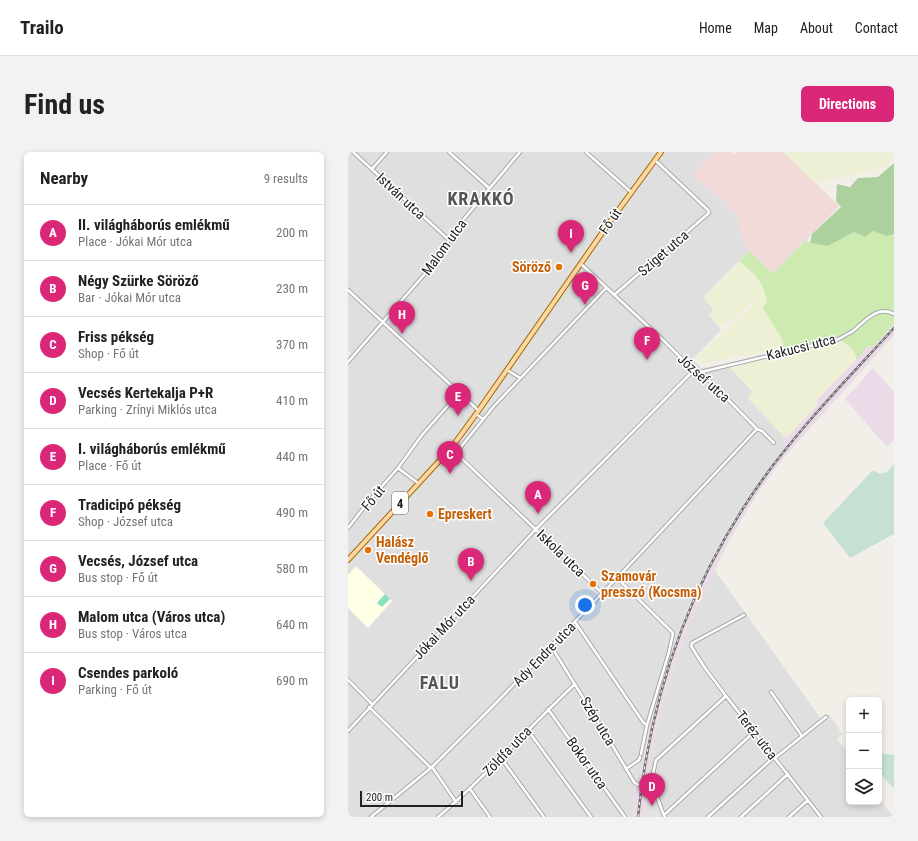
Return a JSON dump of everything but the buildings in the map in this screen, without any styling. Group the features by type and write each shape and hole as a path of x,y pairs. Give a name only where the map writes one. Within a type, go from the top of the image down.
{"main road":[{"name":"Fő út","path":"348,560 452,447 631,192 661,152"}],"street":[{"name":"István utca","path":"353,152 449,240"},
{"path":"372,169 387,152"},
{"path":"449,152 489,188"},
{"name":"Malom utca","path":"348,362 444,250 449,240 489,188 520,152"},
{"path":"586,152 631,192"},
{"name":"Sziget utca","path":"614,295 708,213 708,210 655,160"},
{"name":"József utca","path":"580,264 663,340 690,367 691,371 701,372 757,429 762,431 774,443"},
{"path":"456,452 520,378 606,288"},
{"path":"348,290 460,392 483,419"},
{"name":"Kakucsi utca","path":"701,372 839,339 878,312 886,311 894,314"},
{"path":"507,370 520,378"},
{"name":"Jókai Mór utca","path":"348,731 536,529 690,374 691,371"},
{"name":"Fő út","path":"348,528 398,468 422,435 460,392"},
{"name":"Ady Endre utca","path":"371,817 431,767 575,622 757,429"},
{"name":"Iskola utca","path":"452,447 602,593"},
{"path":"398,468 418,483"},
{"path":"617,578 673,633 669,652 647,725 639,760 626,769"},
{"name":"Teréz utca","path":"744,615 692,643 691,646 726,696 821,817"},
{"path":"575,622 643,722 647,725"},
{"name":"Szép utca","path":"551,646 634,782 637,785 650,788"},
{"path":"348,680 372,704"},
{"name":"Zöldfa utca","path":"438,817 470,789 548,709 575,684"},
{"path":"771,692 802,736"},
{"path":"726,696 656,760 650,788 656,794 664,816 754,732"},
{"path":"369,707 431,767 456,802"},
{"name":"Bokor utca","path":"548,709 625,817"},
{"path":"708,817 774,757 826,717"},
{"path":"528,729 591,817"},
{"path":"501,758 544,817"},
{"path":"741,817 788,774"},
{"path":"470,789 490,817"},
{"path":"790,817 808,800"}],"shaded area":[{"path":"348,152 731,152 734,155 737,152 783,152 839,206 773,274 749,251 703,297 714,310 709,315 721,330 693,359 701,368 727,364 753,392 748,398 784,437 785,447 759,481 722,538 695,592 680,628 665,670 650,725 640,782 635,787 632,817 348,817 348,356 351,353 348,350"},
{"path":"713,152 731,152 734,155 737,152 783,152 839,206 772,272 744,245 746,242 740,234 737,216 725,204 726,202 693,175"},
{"path":"783,152 894,152 894,159 883,168 815,183"},
{"path":"740,262 755,275 762,285 767,300 767,303 763,307 784,344 780,349 749,356 741,355 700,365 697,362 699,355 757,301 757,299 720,328 709,315 714,309 704,299 708,292 715,288"},
{"path":"894,324 894,335 775,469 756,496 728,543 691,620 665,692 651,754 644,817 632,817 635,787 640,782 650,725 672,650 695,592 722,538 759,481 784,447 784,437 788,436 818,404 817,400 869,345 873,347"},
{"path":"842,341 854,352 856,355 856,360 817,400 818,404 788,436 784,437 748,398 753,392 730,368"},
{"path":"873,368 894,392 894,440 887,447 845,399"},
{"path":"894,464 894,534 850,558 823,523 873,470 880,474 887,472"},
{"path":"356,566 392,601 368,628 348,608 348,575"},
{"path":"714,569 821,719 829,714 842,734 837,739 846,750 846,805 882,805 882,803 894,817 661,817 662,816 654,796 647,793 651,754 665,692 691,620"},
{"path":"882,753 894,755 894,789 882,775"},
{"path":"638,761 637,772 633,775 628,768"},
{"path":"647,793 654,796 662,816 661,817 644,817"}],"green space":[{"path":"894,163 894,234 887,236 873,231 865,237 854,232 828,246 810,243 812,234 841,207 836,201 837,184 850,187 858,178 878,177"},
{"path":"873,231 887,236 894,234 894,324 873,347 869,345 856,360 853,350 839,339 781,352 780,349 784,344 764,310 763,307 767,303 767,300 762,285 755,275 739,261 749,251 773,274 806,240 810,243 828,246 854,232 865,237"},
{"path":"385,594 390,599 382,607 377,603"}],"railway":[{"path":"638,817 644,769 666,676 681,631 700,587 721,545 746,504 788,446 832,395 894,328"}],"place":[{"name":"Csendes parkoló","path":"571,253"},
{"name":"Söröző","path":"559,267"},
{"name":"Vecsés, József utca","path":"585,305"},
{"name":"Malom utca (Város utca)","path":"402,334"},
{"name":"Tradicipó pékség","path":"647,360"},
{"name":"I. világháborús emlékmű","path":"458,416"},
{"name":"Friss pékség","path":"450,474"},
{"name":"Epreskert","path":"430,514"},
{"name":"II. világháborús emlékmű","path":"538,514"},
{"name":"Halász Vendéglő","path":"368,550"},
{"name":"Négy Szürke Söröző","path":"471,581"},
{"name":"Szamovár presszó (Kocsma)","path":"593,584"},
{"name":"Vecsés Kertekalja P+R","path":"652,806"}],"district":[{"name":"KRAKKÓ","path":"481,198"},
{"name":"FALU","path":"440,682"}]}
